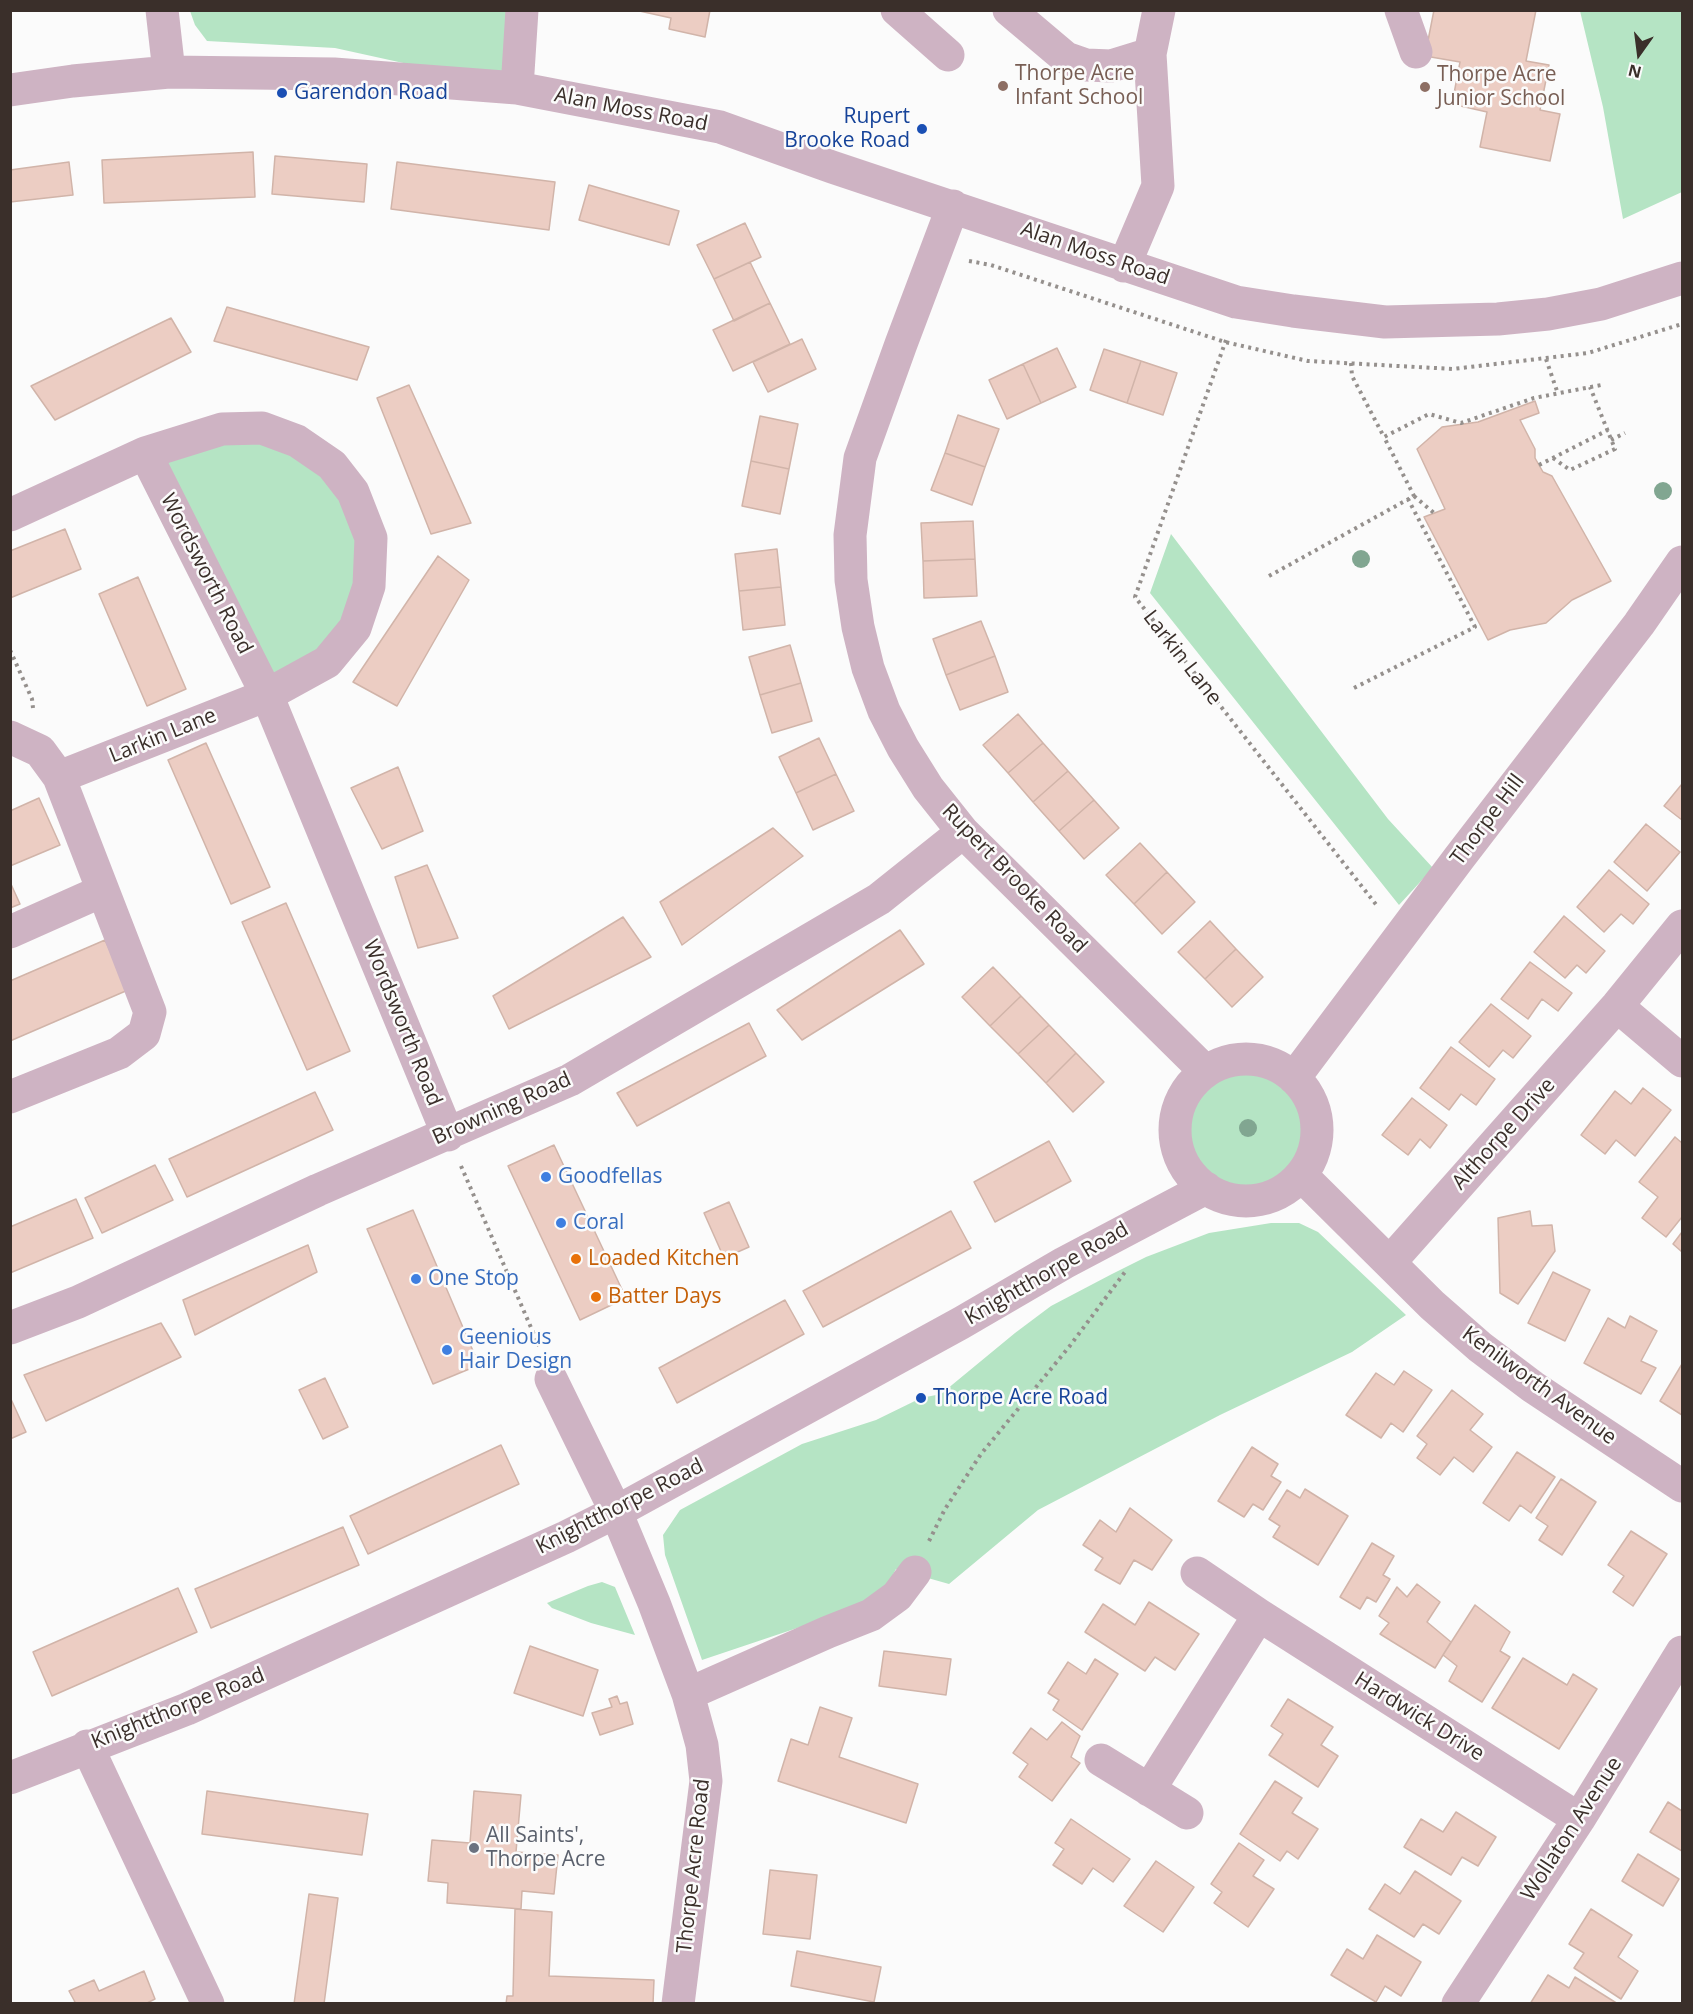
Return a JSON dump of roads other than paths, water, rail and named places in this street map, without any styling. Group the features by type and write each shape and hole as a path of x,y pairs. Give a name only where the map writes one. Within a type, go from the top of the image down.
{"street":[{"path":"162,10 169,72"},
{"path":"517,88 522,10"},
{"path":"897,10 948,55"},
{"path":"1009,10 1066,58 1086,65 1111,66 1150,54"},
{"path":"1125,266 1158,186 1150,54 1159,10"},
{"path":"1401,10 1416,52"},
{"name":"Alan Moss Road","path":"10,90 73,81 169,72 334,74 517,88 720,127 832,167 1236,302 1385,322 1498,319 1548,314 1601,304 1683,278"},
{"name":"Rupert Brooke Road","path":"953,206 860,458 850,535 851,580 858,627 868,668 884,711 928,788 963,832 1206,1071"},
{"path":"10,515 145,453 222,429 262,428 297,441 332,465 353,492 370,538 369,586 355,628 327,662 267,695"},
{"name":"Wordsworth Road","path":"145,453 267,695 448,1135"},
{"name":"Thorpe Hill","path":"1294,1078 1639,624 1683,562"},
{"name":"Larkin Lane","path":"59,777 267,695"},
{"path":"10,1097 119,1053 144,1034 150,1012 59,777 40,751 19,740"},
{"name":"Browning Road","path":"10,1328 78,1302 318,1190 570,1080 879,899 963,832"},
{"path":"10,932 102,891"},
{"name":"Althorpe Drive","path":"1390,1262 1617,1006 1683,926"},
{"path":"1617,1006 1683,1061"},
{"path":"1250,1059 1273,1064 1294,1078 1308,1096 1316,1121 1317,1137 1311,1159 1301,1175 1287,1188 1270,1196 1252,1200 1226,1198 1206,1188 1187,1170 1177,1145 1176,1117 1186,1092 1206,1071 1228,1061 1250,1059"},
{"name":"Kenilworth Avenue","path":"1301,1175 1432,1305 1480,1347 1533,1387 1683,1486"},
{"name":"Knightthorpe Road","path":"10,1778 197,1704 344,1639 616,1512 950,1329 1074,1257 1206,1188"},
{"path":"551,1379 616,1512"},
{"name":"Thorpe Acre Road","path":"616,1512 654,1603 688,1694 702,1745 706,1781 678,2004"},
{"path":"688,1694 871,1615 897,1596 915,1572"},
{"name":"Hardwick Drive","path":"1197,1573 1259,1615 1580,1819"},
{"path":"1149,1790 1259,1615"},
{"name":"Wollaton Avenue","path":"1458,2004 1580,1819 1683,1652"},
{"path":"87,1746 208,2004"},
{"path":"1101,1760 1187,1813"}],"place":[{"name":"Thorpe Acre Infant School","path":"1003,86"},
{"name":"Thorpe Acre Junior School","path":"1425,87"},
{"name":"Garendon Road","path":"282,93"},
{"name":"Rupert Brooke Road","path":"922,129"},
{"name":"Goodfellas","path":"546,1177"},
{"name":"Coral","path":"561,1223"},
{"name":"Loaded Kitchen","path":"576,1259"},
{"name":"One Stop","path":"416,1279"},
{"name":"Batter Days","path":"596,1297"},
{"name":"Geenious Hair Design","path":"447,1350"},
{"name":"Thorpe Acre Road","path":"921,1398"},
{"name":"All Saints', Thorpe Acre","path":"474,1848"}]}
